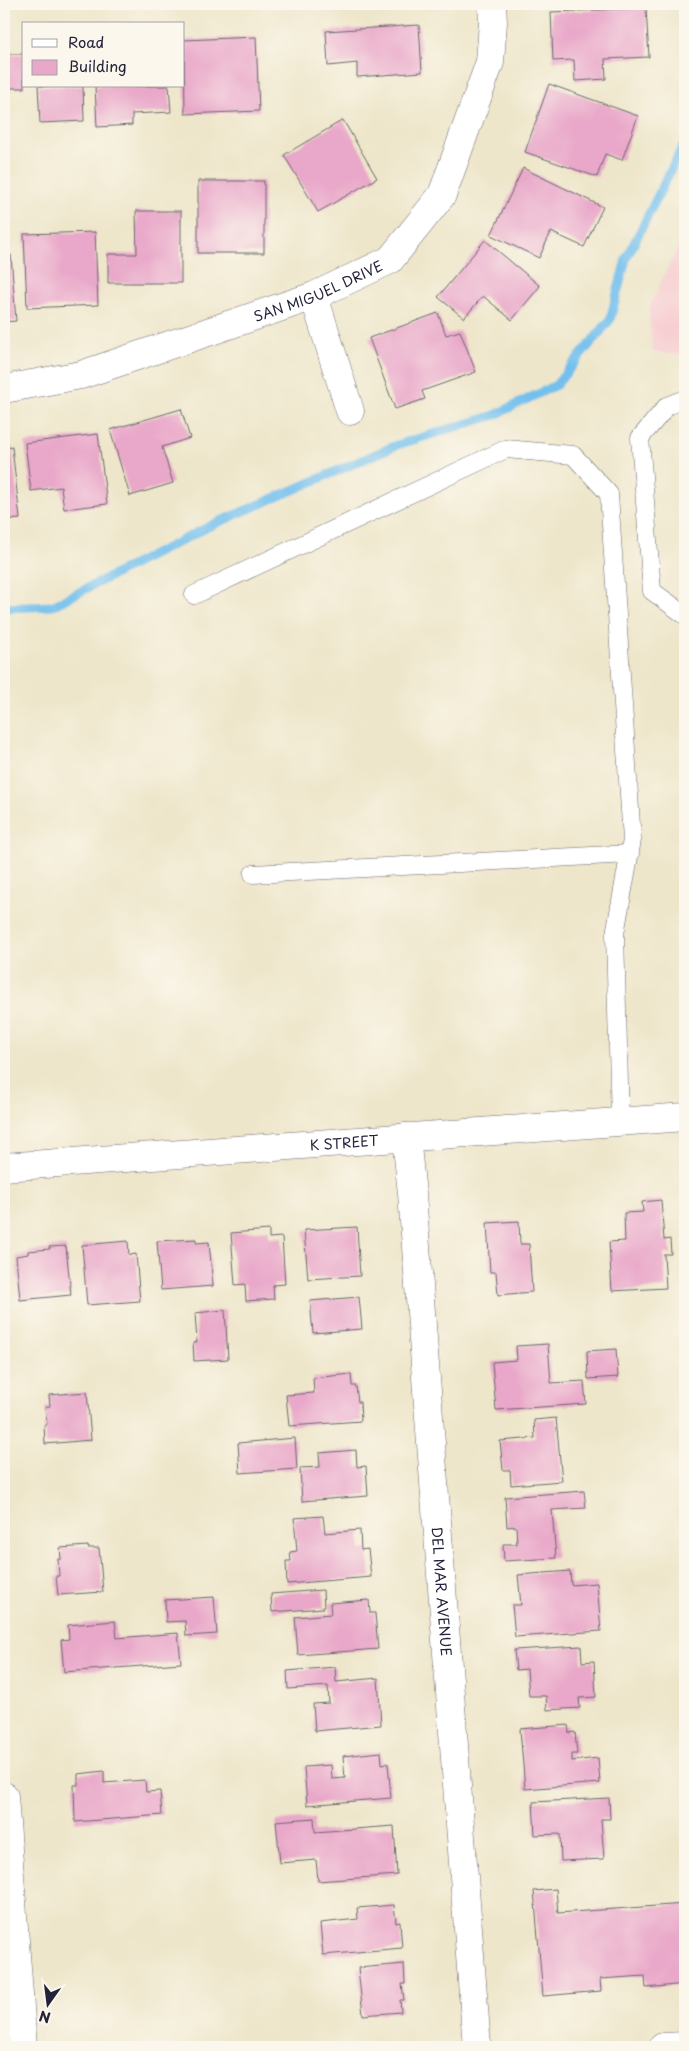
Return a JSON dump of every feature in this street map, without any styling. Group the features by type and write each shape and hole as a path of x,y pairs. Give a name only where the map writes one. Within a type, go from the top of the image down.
{"street":[{"name":"SAN MIGUEL DRIVE","path":"4,389 81,375 314,296 390,260 442,195 490,62 493,22 492,4"},
{"path":"314,296 350,411"},
{"name":"K STREET","path":"4,1167 685,1117"},
{"name":"DEL MAR AVENUE","path":"406,1137 412,1194 476,2047"},
{"path":"4,1796 23,2047"},
{"path":"663,2047 685,2046"}],"lane":[{"path":"685,399 667,406 640,438 652,591 685,615"},
{"path":"194,595 506,449 574,456 609,494 632,840 615,934 620,1122"},
{"path":"253,874 630,854"}],"shaded area":[{"path":"685,232 685,356 652,351 649,308"}],"building":[{"path":"646,8 649,57 605,59 606,79 575,81 574,60 553,61 551,12"},
{"path":"419,25 422,72 357,77 357,63 328,66 326,31"},
{"path":"256,37 259,111 185,114 185,40"},
{"path":"5,54 22,54 22,88 7,88"},
{"path":"549,84 638,116 622,160 605,154 597,177 525,152"},
{"path":"38,88 83,88 84,121 40,123"},
{"path":"95,88 169,88 171,112 132,114 132,125 97,127"},
{"path":"343,120 377,178 318,212 284,155"},
{"path":"523,168 603,207 584,247 551,232 539,258 491,235"},
{"path":"198,181 264,181 264,253 198,253"},
{"path":"136,211 181,211 181,283 108,283 108,254 137,254"},
{"path":"95,232 98,305 27,308 24,234"},
{"path":"485,240 540,286 512,320 483,296 464,318 438,297"},
{"path":"4,255 11,255 16,321 4,322"},
{"path":"438,313 446,335 460,331 476,372 422,391 425,399 395,409 369,338"},
{"path":"181,409 190,438 162,447 173,483 130,496 110,430"},
{"path":"98,434 107,504 64,509 61,487 31,491 25,443"},
{"path":"12,447 20,519 4,520 4,448"},
{"path":"661,1200 664,1240 670,1239 671,1254 664,1254 666,1288 612,1291 609,1242 625,1241 624,1213 643,1212 642,1202"},
{"path":"519,1221 520,1244 529,1244 532,1292 498,1295 496,1272 490,1272 487,1223"},
{"path":"357,1227 360,1276 308,1279 304,1230"},
{"path":"269,1230 269,1238 282,1237 285,1284 273,1285 274,1299 246,1301 245,1284 235,1285 231,1233"},
{"path":"196,1239 196,1243 209,1242 213,1286 161,1290 157,1241"},
{"path":"128,1241 129,1255 136,1254 140,1301 87,1305 82,1245"},
{"path":"66,1246 71,1295 20,1300 16,1256 28,1254 28,1251"},
{"path":"359,1297 362,1329 313,1333 310,1301"},
{"path":"225,1310 228,1359 194,1361 193,1343 197,1342 195,1313"},
{"path":"548,1344 551,1383 584,1381 586,1404 496,1410 492,1362 517,1360 516,1346"},
{"path":"616,1349 618,1377 588,1379 587,1351"},
{"path":"351,1374 352,1386 356,1386 358,1402 360,1402 361,1421 289,1426 286,1395 314,1393 313,1378"},
{"path":"87,1392 91,1440 45,1444 44,1425 47,1424 45,1407 50,1406 49,1395"},
{"path":"556,1418 562,1481 511,1485 510,1470 503,1470 500,1441 535,1438 534,1420"},
{"path":"295,1438 297,1469 240,1473 238,1443"},
{"path":"356,1450 357,1467 366,1466 368,1496 302,1501 300,1468 320,1467 319,1453"},
{"path":"584,1491 586,1508 552,1510 556,1558 504,1561 503,1544 517,1544 516,1526 507,1527 505,1497"},
{"path":"323,1516 325,1533 360,1530 361,1550 368,1549 371,1577 287,1584 286,1561 291,1561 290,1552 297,1551 294,1518"},
{"path":"88,1546 88,1548 99,1548 103,1592 58,1595 56,1576 59,1576 58,1559 61,1559 60,1548"},
{"path":"570,1571 571,1585 597,1583 601,1631 515,1637 512,1605 521,1605 518,1575"},
{"path":"323,1590 324,1608 272,1612 271,1594"},
{"path":"214,1597 217,1634 186,1636 185,1621 166,1622 165,1600"},
{"path":"369,1600 370,1613 375,1613 378,1649 298,1655 295,1617 331,1614 330,1603"},
{"path":"115,1621 117,1638 178,1633 181,1663 64,1672 61,1640 69,1639 68,1625"},
{"path":"581,1646 582,1662 594,1661 596,1697 579,1698 580,1708 547,1710 546,1696 529,1696 527,1669 516,1670 514,1650"},
{"path":"335,1667 336,1682 378,1678 381,1725 315,1731 313,1704 329,1703 328,1686 288,1689 287,1671"},
{"path":"568,1725 569,1733 575,1732 577,1754 572,1754 572,1761 598,1758 600,1783 525,1789 520,1729"},
{"path":"381,1752 382,1764 388,1763 391,1798 307,1805 304,1767 331,1765 332,1779 345,1778 343,1756"},
{"path":"104,1771 104,1783 145,1780 146,1792 160,1791 162,1815 75,1822 74,1785 78,1785 78,1774"},
{"path":"609,1798 610,1819 601,1819 604,1859 561,1861 560,1834 535,1835 533,1802"},
{"path":"314,1818 315,1832 394,1826 397,1875 318,1881 316,1860 280,1863 276,1821"},
{"path":"556,1889 558,1913 685,1904 685,1984 646,1988 645,1976 600,1979 601,1991 543,1996 534,1891"},
{"path":"394,1905 396,1923 400,1922 402,1948 323,1955 320,1923 358,1919 357,1908"},
{"path":"404,1964 405,1984 402,1984 404,2000 400,2000 401,2012 363,2015 358,1968"}],"waterway":[{"path":"4,608 52,606 212,525 397,445 495,415 556,385 610,320 626,259 685,142"}]}
